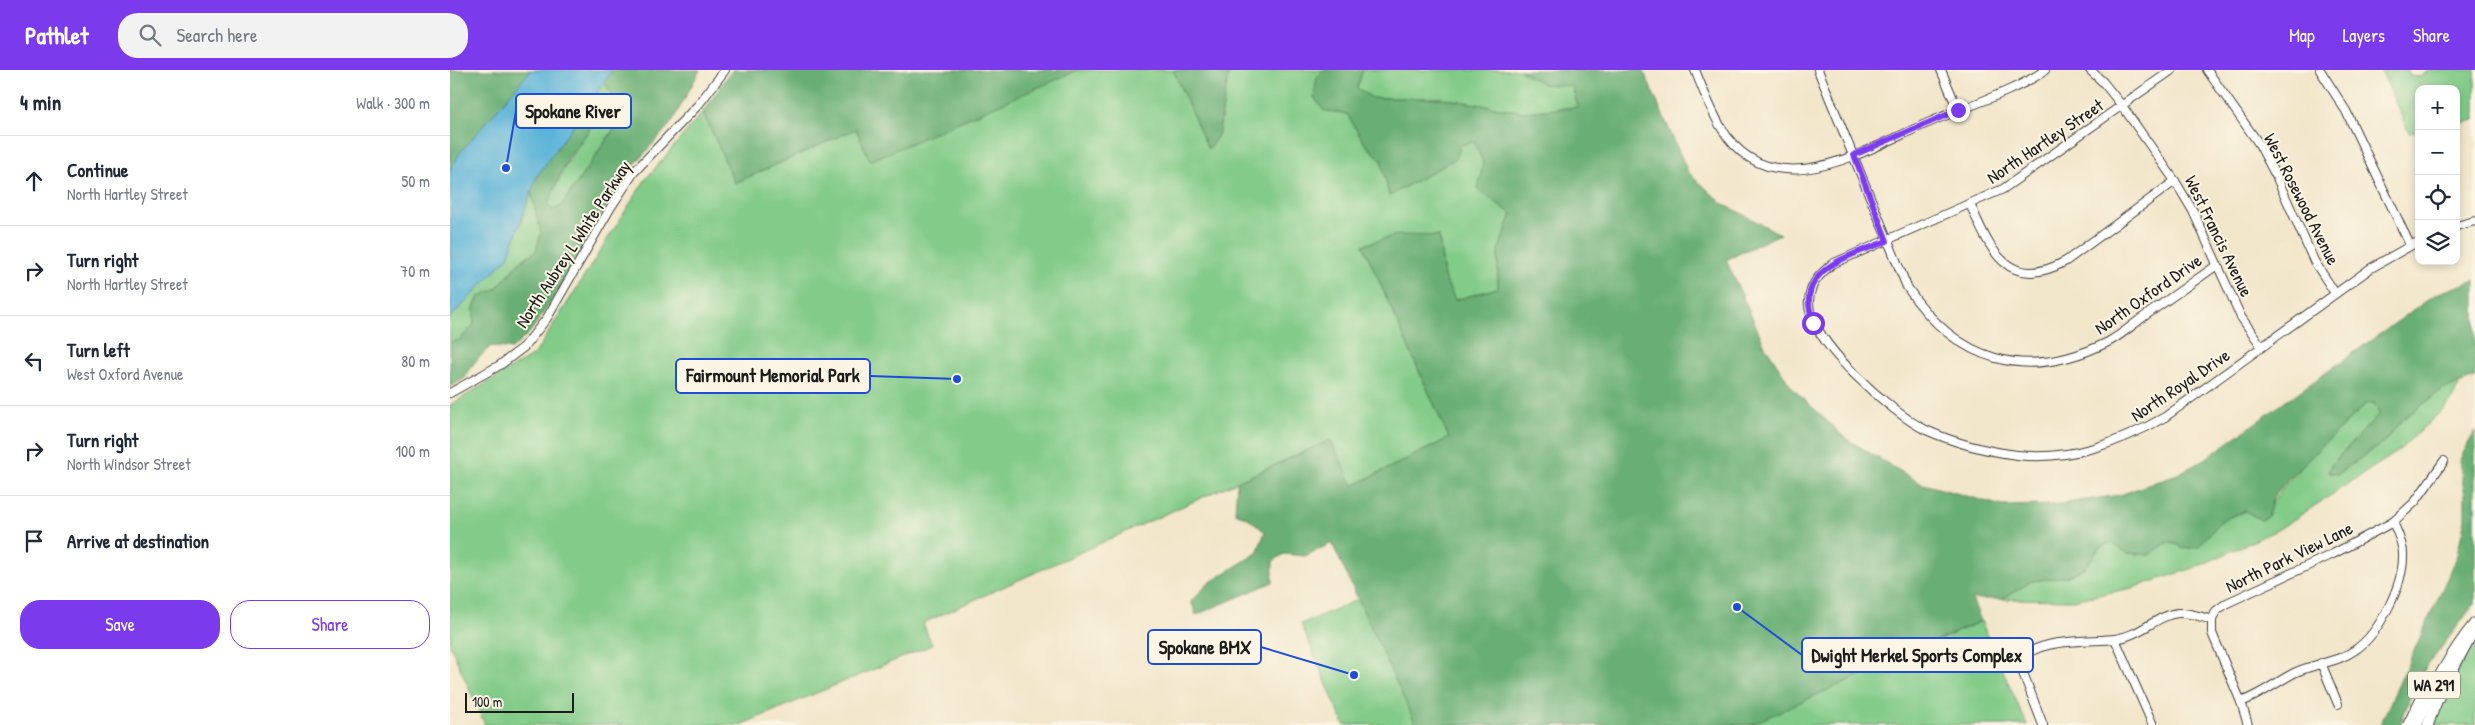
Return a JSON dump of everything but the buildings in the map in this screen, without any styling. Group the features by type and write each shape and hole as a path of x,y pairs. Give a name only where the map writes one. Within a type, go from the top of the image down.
{"main road":[{"name":"WA 291","path":"2417,725 2429,695 2456,646 2475,623"},
{"name":"WA 291","path":"2429,724 2434,704 2446,678 2475,627"},
{"path":"2408,725 2430,682 2456,646"}],"street":[{"name":"North Aubrey L White Parkway","path":"450,393 500,365 524,347 547,318 611,207 634,172 699,104 725,70"},
{"path":"1695,70 1722,130 1737,147 1756,161 1776,168 1802,171 1826,166 1854,155 2015,86 2045,70"},
{"name":"North Oxford Drive","path":"1818,70 1907,287 1923,311 1943,331 1969,347 2000,359 2029,363 2052,362 2079,355 2110,341 2217,265"},
{"path":"1941,70 1958,110"},
{"name":"West Francis Avenue","path":"2090,70 2123,106 2175,181 2193,211 2241,317 2262,347"},
{"name":"North Hartley Street","path":"1809,303 1812,285 1832,264 2003,189 2172,70"},
{"name":"West Rosewood Avenue","path":"2207,70 2259,144 2277,178 2314,260 2335,293"},
{"path":"2320,70 2346,111 2410,245"},
{"path":"1970,204 1985,238 1996,256 2015,269 2034,273 2052,269 2066,261 2175,181"},
{"path":"2460,225 2475,221"},
{"name":"North Royal Drive","path":"1809,303 1813,323 1821,336 1872,392 1924,429 1948,439 1988,451 2045,456 2072,453 2130,436 2165,417 2335,293 2371,268 2415,243"},
{"name":"North Park View Lane","path":"2212,620 2216,611 2227,603 2333,554 2393,522 2415,502 2444,461"},
{"path":"2241,702 2269,690 2294,673 2341,658 2356,650 2379,622 2389,606 2402,569 2403,552 2393,522"},
{"path":"2043,725 2020,665 2022,658 2028,653 2047,645 2114,640 2130,636 2158,620 2177,613 2190,614 2212,620 2212,633 2241,702 2248,725"},
{"path":"2114,640 2153,725"},
{"path":"2321,663 2338,704"}],"green space":[{"path":"450,70 531,70 460,154 450,171"},
{"path":"613,70 700,70 672,122 621,180 557,293 530,332 512,349 491,346 474,363 465,378 450,387 450,342 460,340 474,324 474,307 479,297 496,289 520,262 536,251 541,233 531,192 537,176 580,115 585,117 590,129 568,158 548,204 553,210 561,206 613,131 617,101 604,82"},
{"path":"732,70 1078,70 870,161 856,129 735,183 703,112"},
{"path":"1078,70 1173,70 1208,149 1218,136 1229,70 1324,70 1317,77 1323,110 1347,114 1365,144 1381,159 1389,196 1460,145 1474,142 1483,162 1479,190 1512,214 1498,251 1498,288 1455,300 1444,277 1439,236 1363,245 1449,438 1352,486 1330,440 923,623 932,645 740,725 485,725 450,645 450,405 535,354 645,180 703,112 735,183 856,129 870,160"},
{"path":"1173,70 1229,70 1218,136 1208,149"},
{"path":"1324,70 1363,70 1357,88 1372,98 1441,98 1524,112 1578,107 1572,86 1543,84 1520,70 1643,70 1688,172 1722,203 1780,234 1726,260 1765,346 1792,388 1845,438 1920,483 2002,506 2053,505 2120,495 2180,473 2205,459 2436,294 2475,280 2475,378 2443,389 2402,420 2384,442 2337,474 2328,472 2331,465 2379,414 2374,403 2365,404 2287,480 2273,497 2268,517 2261,520 2245,511 2222,520 2198,547 2183,549 2177,544 2166,543 2149,555 2128,553 2110,543 2100,547 2085,567 2068,576 2032,581 2002,599 1972,599 1981,621 1750,725 1416,725 1332,543 1305,556 1284,554 1273,561 1273,582 1196,615 1191,601 1209,583 1257,553 1265,532 1248,518 1235,513 1237,482 1331,440 1353,486 1449,438 1363,245 1396,235 1439,236 1444,277 1455,300 1498,288 1498,251 1512,214 1478,190 1483,162 1474,142 1460,145 1457,158 1389,196 1381,159 1365,144 1347,114 1323,110 1314,97 1317,77"},
{"path":"1363,70 1520,70 1543,84 1572,86 1578,107 1524,112 1441,98 1372,98 1357,88"},
{"path":"2381,70 2408,70 2410,76 2420,77 2427,70 2475,70 2475,120 2460,123 2460,85 2415,85 2415,132 2409,133"},
{"path":"604,82 617,101 613,130 561,206 553,210 548,204 556,184 572,155 590,129 585,118 580,115"},
{"path":"531,192 541,233 536,251 519,262 496,289 479,297 474,307 474,324 460,340 450,342 450,318 508,257"},
{"path":"2460,382 2450,403 2397,452 2279,529 2197,567 2132,588 2073,600 2002,599 2032,581 2068,576 2085,567 2100,547 2111,543 2128,553 2149,555 2166,543 2177,544 2209,535 2222,520 2245,511 2261,520 2271,503 2295,473 2366,404 2374,403 2379,414 2331,465 2329,473 2338,474 2384,442 2402,420 2443,389"},
{"path":"2475,431 2475,603 2416,681 2400,725 2380,725 2456,559 2465,519 2465,495 2459,461"},
{"path":"1828,500 1899,658 1981,621 2027,725 1344,725 1301,624 1375,592"},
{"path":"2475,640 2475,725 2433,725 2444,692"}],"water":[{"path":"531,70 613,70 537,176 508,257 450,318 450,171 459,154"}],"place":[{"name":"Spokane River","path":"506,168"},
{"name":"Fairmount Memorial Park","path":"957,379"},
{"name":"Dwight Merkel Sports Complex","path":"1737,607"},
{"name":"Spokane BMX","path":"1354,675"}],"route":[{"path":"1813,323 1809,303 1812,285 1821,273 1832,264 1887,241 1854,155 1958,110"}]}
